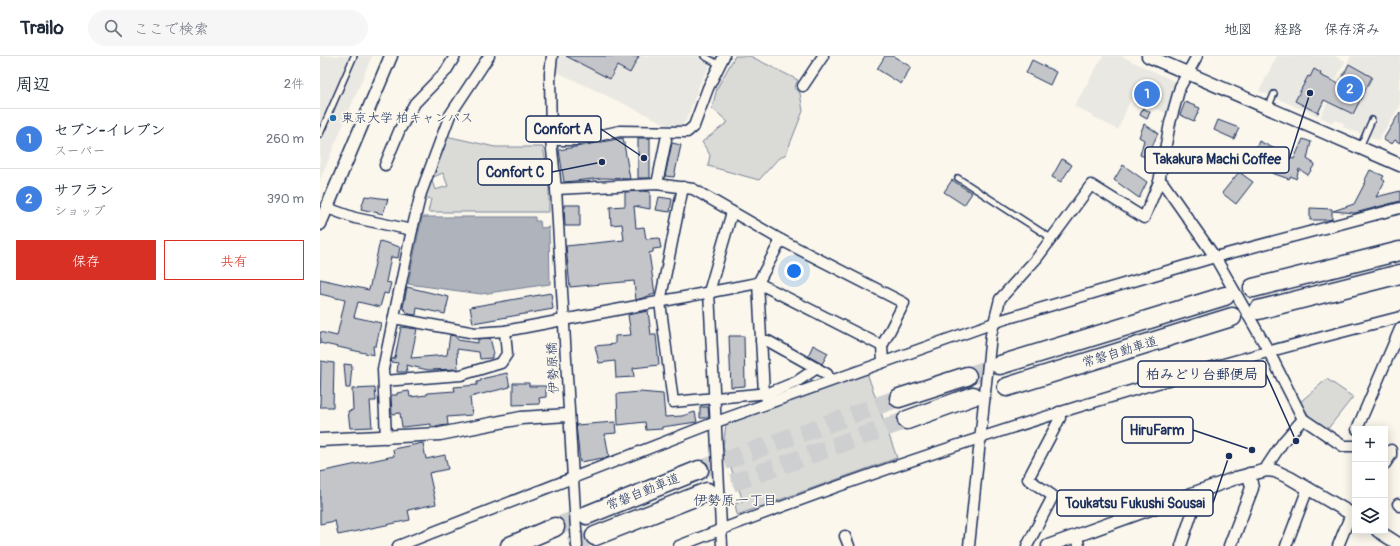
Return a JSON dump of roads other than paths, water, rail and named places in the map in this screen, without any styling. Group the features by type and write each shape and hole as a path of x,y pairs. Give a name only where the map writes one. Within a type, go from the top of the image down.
{"highway":[{"path":"1253,288 1400,251"},
{"path":"1258,310 1400,274"},
{"name":"常磐自動車道","path":"1000,365 1225,296"},
{"name":"常磐自動車道","path":"1007,387 1232,317"},
{"path":"899,398 967,376"},
{"path":"907,420 973,396"},
{"name":"常磐自動車道","path":"587,514 699,470"},
{"name":"常磐自動車道","path":"596,536 707,492"},
{"path":"510,546 555,527"}],"street":[{"path":"320,224 391,56"},
{"path":"385,165 400,129 415,103 446,71 455,56"},
{"path":"386,438 384,369 421,193 450,115 489,56"},
{"name":"伊勢原橋","path":"552,56 551,140 556,189 568,415 577,546"},
{"path":"803,86 823,56"},
{"path":"969,546 992,324 1000,299 1037,258 1091,185 1144,218 1159,182 1170,123 1180,87 1197,56"},
{"path":"1153,57 1186,74 1400,165"},
{"path":"551,140 578,140 620,131 688,132 694,126 708,88 722,60"},
{"path":"657,184 666,140"},
{"path":"1159,182 1163,183 1215,257 1268,350 1303,419 1343,446 1352,446"},
{"path":"556,189 657,184 693,189 781,240 904,303 882,346 883,362"},
{"path":"683,187 660,302 673,402 715,397 767,398 830,380 992,324 1215,257 1400,208"},
{"path":"327,208 355,218 412,230"},
{"path":"722,546 709,292 732,212"},
{"path":"767,398 761,341 758,283 781,240"},
{"path":"394,318 475,333 505,331 758,283 882,346"},
{"path":"679,546 901,463 1059,412 1268,350 1400,316"},
{"path":"1358,426 1400,328"},
{"path":"384,381 461,375 501,363 507,354 505,331"},
{"path":"761,341 768,341 817,368 827,374 830,380"},
{"path":"398,546 716,422 767,398 817,368"},
{"path":"1027,546 1053,496 1028,479 1060,418 1059,412"},
{"path":"320,440 386,438 440,434 521,418 568,415"},
{"path":"1267,470 1267,466 1283,442 1303,419"},
{"path":"1386,462 1391,455 1392,450"},
{"path":"1048,546 1078,541 1195,493 1249,474 1267,470 1290,478 1352,514"},
{"path":"1230,546 1252,488 1249,474"},
{"path":"1286,546 1308,488"},
{"path":"1181,546 1197,498 1195,493"},
{"path":"1338,546 1352,517"},
{"path":"1382,534 1393,543"}],"lane":[{"path":"320,134 354,56"},
{"path":"704,56 722,60"},
{"path":"1268,108 1274,94"},
{"path":"1360,147 1372,120"},
{"path":"958,178 1051,238"}],"tunnel":[{"path":"967,376 1000,365"},
{"path":"973,396 1007,387"},
{"path":"699,470 899,398"},
{"path":"707,492 907,420"},
{"path":"555,527 587,515"},
{"path":"570,546 595,536"}],"place":[{"name":"サフラン","path":"1350,89"},
{"name":"Takakura Machi Coffee","path":"1310,93"},
{"name":"セブン-イレブン","path":"1147,94"},
{"name":"東京大学 柏キャンパス","path":"333,118"},
{"name":"Confort A","path":"644,158"},
{"name":"Confort C","path":"602,162"},
{"name":"柏みどり台郵便局","path":"1296,441"},
{"name":"HiruFarm","path":"1252,450"},
{"name":"Toukatsu Fukushi Sousai","path":"1229,456"}],"district":[{"name":"伊勢原一丁目","path":"735,500"}]}
